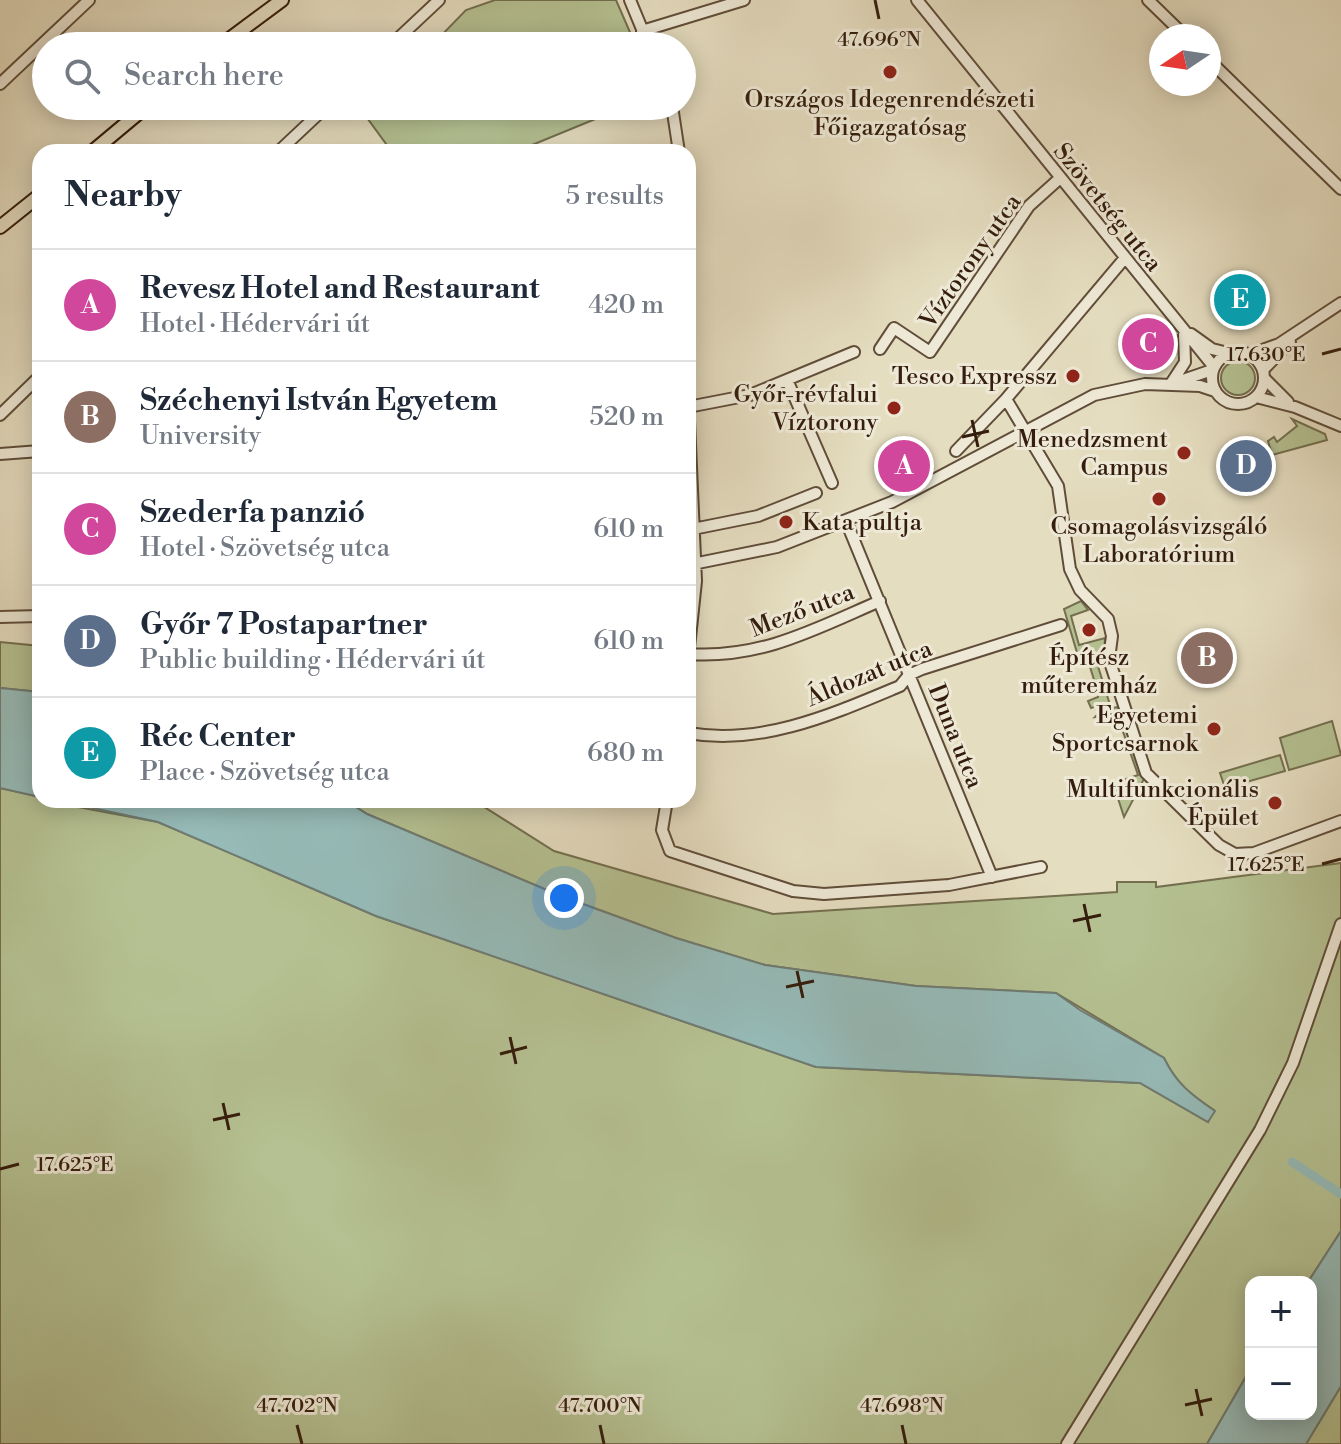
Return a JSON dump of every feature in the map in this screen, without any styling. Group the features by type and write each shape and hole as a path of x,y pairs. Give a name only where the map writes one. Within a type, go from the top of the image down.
{"main road":[{"path":"239,32 282,0"},
{"path":"102,144 130,120"},
{"path":"0,227 32,201"}],"street":[{"path":"55,32 89,0"},
{"path":"405,32 439,0"},
{"path":"630,0 642,31 744,0"},
{"name":"Szövetség utca","path":"917,0 1213,369"},
{"path":"1148,0 1173,24"},
{"path":"0,84 32,54"},
{"path":"1221,72 1341,189"},
{"path":"287,144 312,120"},
{"path":"674,120 678,144"},
{"name":"Víztorony utca","path":"880,349 894,328 930,352 1029,206 1059,179"},
{"path":"956,451 1006,399 1124,259"},
{"path":"1168,383 1213,369 1228,353 1251,354 1300,332 1341,303"},
{"path":"1168,383 1185,362 1181,330"},
{"name":"Szövetség utca","path":"1181,330 1212,349 1228,353"},
{"path":"696,564 777,547 846,521 925,487 1094,395 1126,387 1168,383 1200,386 1215,391 1232,403 1247,403 1256,397 1264,374 1300,332"},
{"path":"696,405 750,395 788,382 854,352"},
{"path":"1251,354 1264,374 1295,407"},
{"path":"1213,369 1215,391"},
{"path":"788,382 832,483"},
{"path":"0,415 32,384"},
{"path":"1256,397 1295,407 1341,426"},
{"path":"1006,399 1058,486 1072,574 1110,625 1109,659 1141,761 1153,781 1219,845 1238,855 1254,853 1341,821"},
{"path":"0,454 32,452"},
{"path":"696,528 758,516 816,493"},
{"name":"Duna utca","path":"846,521 992,877"},
{"name":"Mező utca","path":"696,656 769,648 880,601"},
{"path":"0,617 32,616"},
{"name":"Áldozat utca","path":"696,734 722,737 785,729 900,686 909,675 1061,625"},
{"path":"666,808 662,830 670,851 793,891 824,894 902,889 1041,867"},
{"path":"1067,1444 1260,1130 1293,1063 1341,924"}],"green space":[{"path":"495,0 616,0 630,32 445,32 466,10"},
{"path":"369,120 593,120 534,144 386,144"},
{"path":"1238,361 1250,366 1255,378 1250,390 1238,395 1226,390 1221,378 1226,366"},
{"path":"1292,419 1325,434 1327,440 1272,455 1268,441 1274,437 1277,442 1297,426"},
{"path":"1081,601 1088,610 1071,616 1079,645 1105,638 1104,658 1096,660 1111,708 1119,707 1115,714 1095,717 1099,713 1097,706 1091,708 1088,701 1098,697 1098,693 1087,657 1078,656 1064,609"},
{"path":"0,642 32,645 32,691 0,688"},
{"path":"1332,721 1341,755 1289,770 1280,738"},
{"path":"1120,723 1125,724 1145,777 1124,817 1115,789 1122,786 1120,781 1138,775"},
{"path":"1280,755 1285,771 1225,788 1220,773"},
{"path":"0,788 32,795 32,808 83,808 158,822 376,916 816,1067 1140,1083 1208,1122 1214,1110 1185,1088 1164,1058 1056,993 916,986 765,965 676,938 561,896 358,808 486,808 554,851 773,914 1117,892 1117,882 1156,882 1156,887 1341,863 1341,1231 1312,1276 1245,1276 1245,1378 1207,1444 0,1444"},
{"path":"1341,1386 1341,1444 1306,1444"}],"water":[{"path":"0,688 32,691 32,795 0,788"},
{"path":"92,808 358,808 561,896 676,938 765,965 916,986 1056,993 1164,1058 1185,1088 1215,1111 1208,1122 1140,1083 816,1067 376,916 158,822"},
{"path":"1341,1231 1341,1386 1306,1444 1207,1444 1245,1378 1245,1420 1317,1420 1317,1276 1312,1276"}],"waterway":[{"path":"1292,1162 1341,1194"}],"place":[{"name":"Országos Idegenrendészeti Főigazgatósag","path":"890,72"},
{"name":"Réc Center","path":"1240,300"},
{"name":"Szederfa panzió","path":"1148,344"},
{"name":"Tesco Expressz","path":"1073,376"},
{"name":"Győr-révfalui Víztorony","path":"894,408"},
{"name":"Menedzsment Campus","path":"1184,453"},
{"name":"Revesz Hotel and Restaurant","path":"904,466"},
{"name":"Győr 7 Postapartner","path":"1246,466"},
{"name":"Csomagolásvizsgáló Laboratórium","path":"1159,499"},
{"name":"Kata pultja","path":"786,522"},
{"name":"Építész műteremház","path":"1089,630"},
{"name":"Széchenyi István Egyetem","path":"1207,658"},
{"name":"Egyetemi Sportcsarnok","path":"1214,729"},
{"name":"Multifunkcionális Épület","path":"1275,803"}]}
